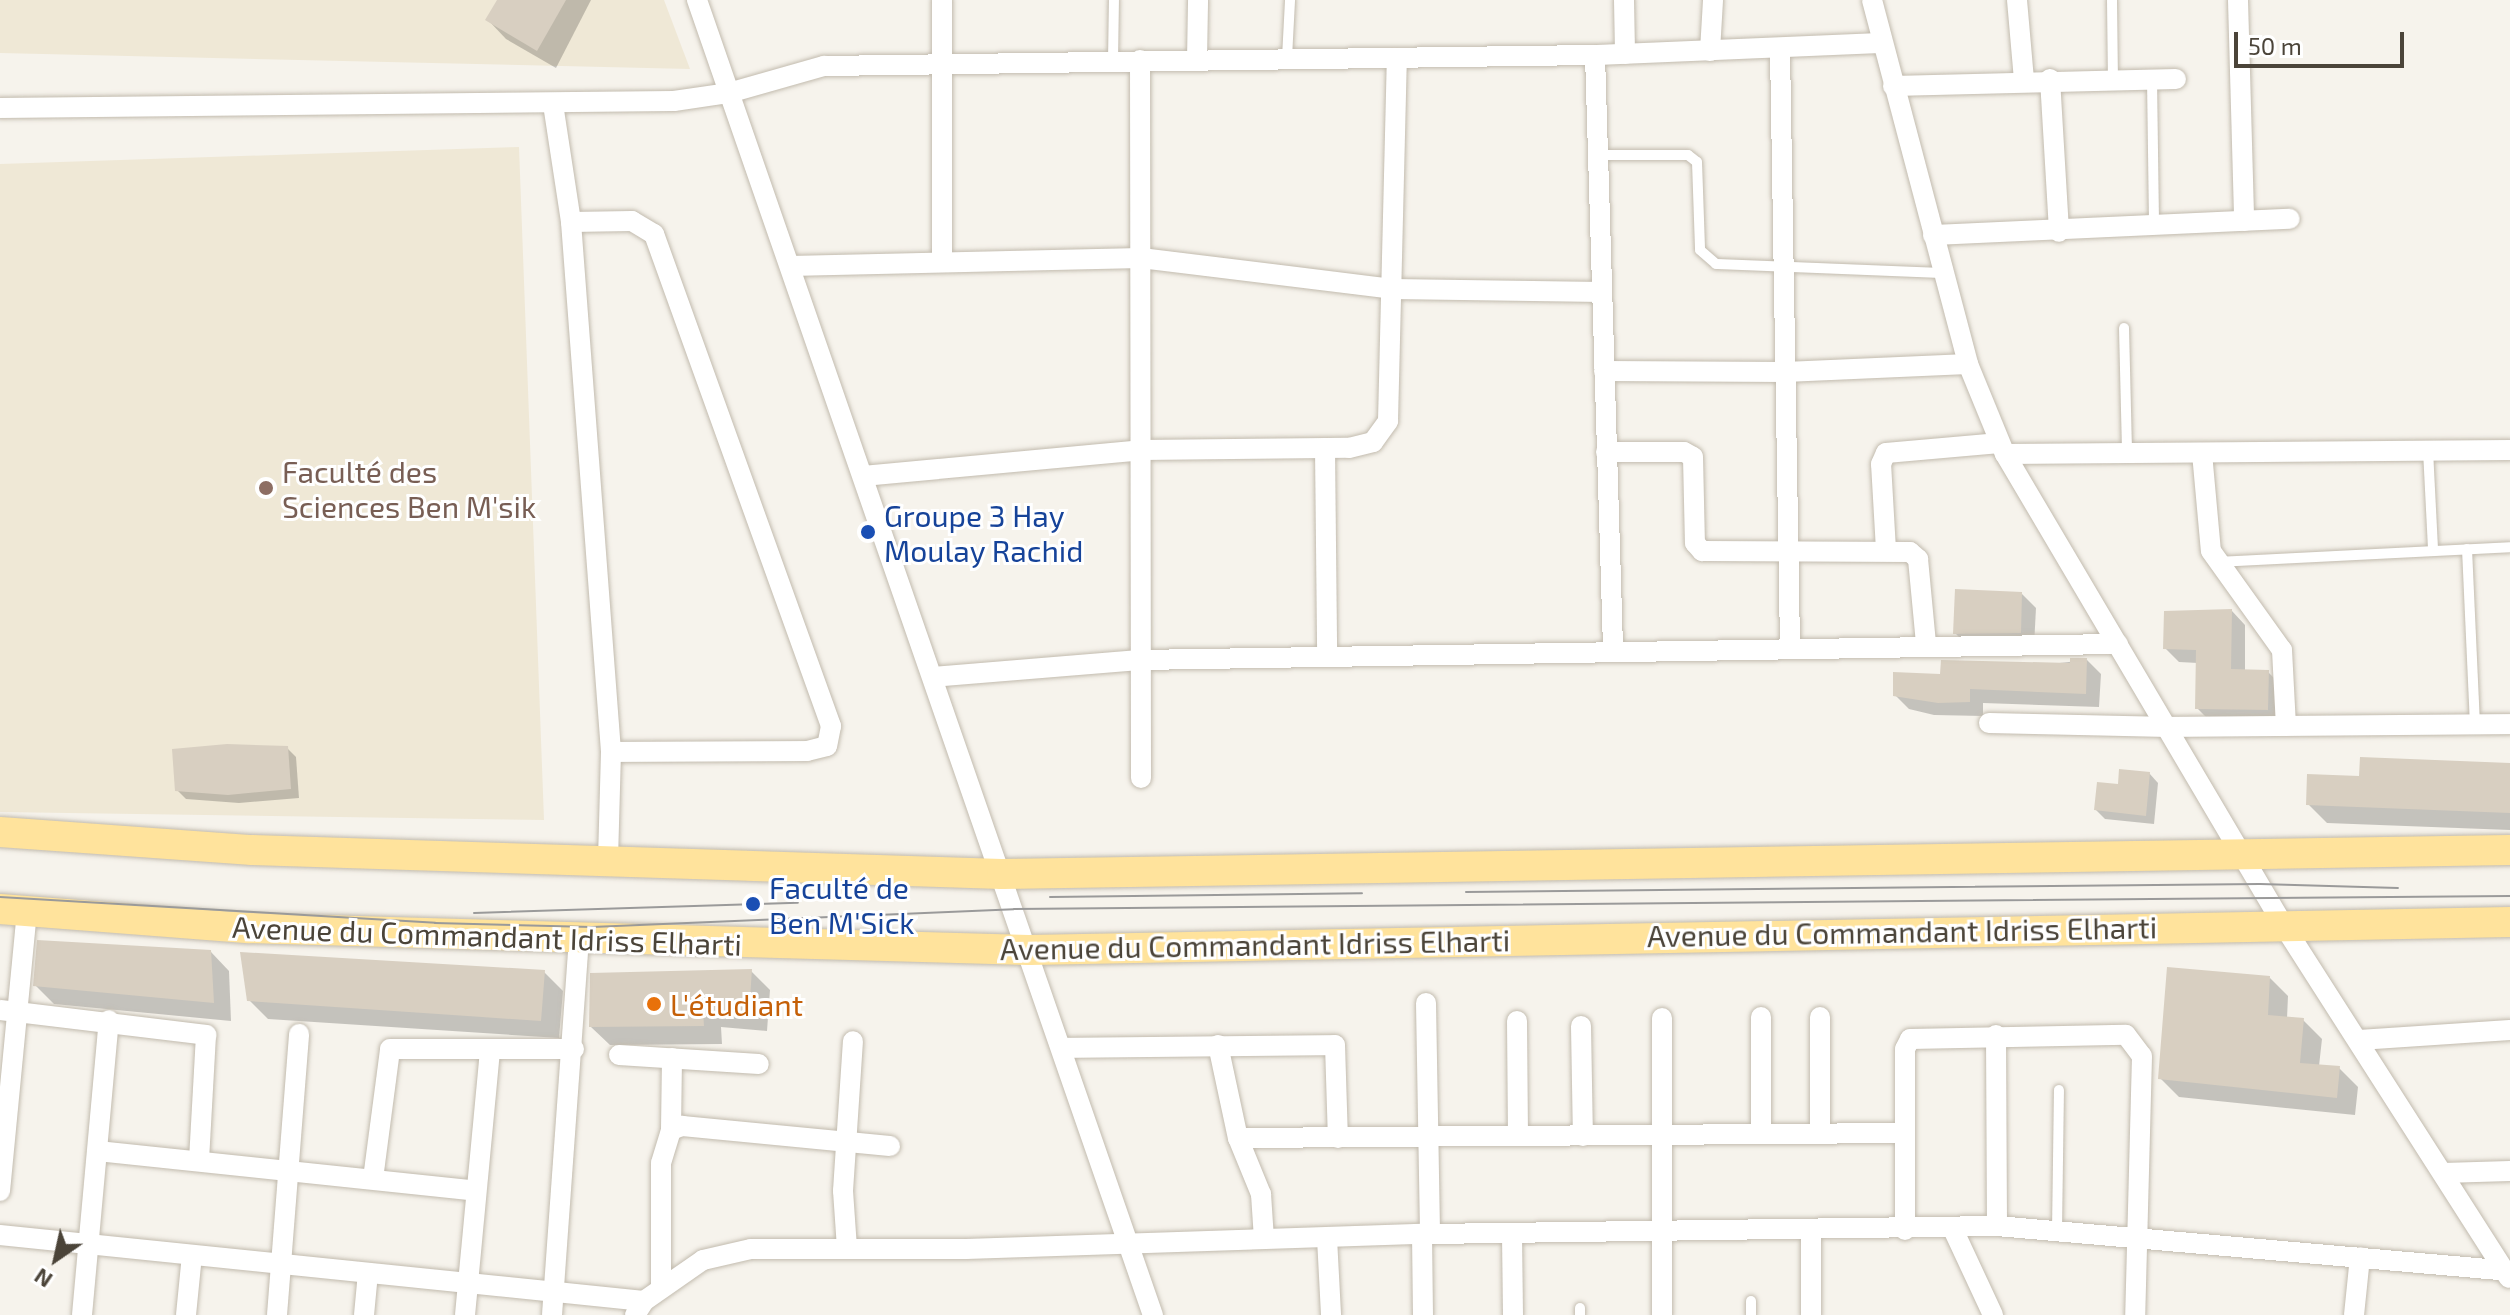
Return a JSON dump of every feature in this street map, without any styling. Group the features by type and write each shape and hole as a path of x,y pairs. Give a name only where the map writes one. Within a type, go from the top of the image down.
{"main road":[{"path":"0,832 137,845 1002,874 2510,850"},
{"name":"Avenue du Commandant Idriss Elharti","path":"13,910 249,928 1029,950 2282,923 2510,922"}],"street":[{"path":"697,0 1063,1048 1153,1315"},
{"path":"942,0 942,262"},
{"path":"1197,60 1198,0"},
{"path":"1624,0 1625,54"},
{"path":"1710,51 1713,0"},
{"path":"1872,0 1968,364 2002,449 2282,923 2508,1274"},
{"path":"2017,0 2024,80"},
{"path":"2238,0 2244,221"},
{"path":"0,108 674,101 729,93 824,66 1595,55 1882,43"},
{"path":"1780,49 1790,646"},
{"path":"1595,55 1613,648"},
{"path":"863,476 1141,450 1325,448 1373,442 1388,421 1397,58"},
{"path":"1140,60 1141,778"},
{"path":"1893,86 2050,79 2176,79"},
{"path":"2050,79 2059,232"},
{"path":"553,104 571,222 611,752 608,861"},
{"path":"1933,235 2059,232 2290,219"},
{"path":"571,222 632,221 654,234 831,726 827,746 807,751 611,752"},
{"path":"790,266 1141,258 1392,289 1602,292"},
{"path":"1604,371 1785,372 1968,364"},
{"path":"1325,448 1327,656"},
{"path":"1886,550 1881,464 1886,453 2002,449 2127,453 2510,450"},
{"path":"1606,452 1684,452 1693,457 1695,543 1702,551 1910,552 1918,559 1926,644"},
{"path":"2202,453 2215,562 2282,650 2286,726"},
{"path":"933,677 1139,660 1613,648 2118,644"},
{"path":"1989,723 2169,727 2510,724"},
{"path":"0,1191 13,910"},
{"path":"552,1315 574,1049 579,939"},
{"path":"1423,1315 1428,1137 1426,1003"},
{"path":"9,1010 109,1020 206,1035 199,1161"},
{"path":"1761,1017 1761,1134"},
{"path":"1820,1017 1820,1134"},
{"path":"1662,1018 1662,1315"},
{"path":"82,1315 109,1020"},
{"path":"1517,1021 1518,1136"},
{"path":"1581,1026 1583,1136"},
{"path":"2359,1040 2510,1030"},
{"path":"277,1315 299,1034"},
{"path":"1996,1035 1997,1226"},
{"path":"1905,1230 1905,1049 1910,1039 1996,1035 2126,1035 2141,1049 2135,1315"},
{"path":"847,1248 847,1141 853,1041"},
{"path":"1218,1045 1238,1138 1261,1194 1264,1239"},
{"path":"1063,1048 1335,1045 1338,1138"},
{"path":"373,1179 390,1049 574,1049"},
{"path":"465,1315 490,1049"},
{"path":"619,1055 759,1064"},
{"path":"661,1287 661,1163 671,1130 672,1058"},
{"path":"671,1130 682,1126 890,1146"},
{"path":"1238,1138 1904,1133"},
{"path":"98,1151 476,1191"},
{"path":"2443,1173 2510,1171"},
{"path":"0,1235 554,1291 640,1308 661,1287 703,1260 751,1249 1130,1244 1426,1234 1811,1232 1997,1226 2137,1236 2508,1274"},
{"path":"1952,1227 1993,1315"},
{"path":"1811,1232 1811,1315"},
{"path":"1512,1234 1513,1315"},
{"path":"1327,1238 1331,1315"},
{"path":"186,1315 192,1255"},
{"path":"2354,1315 2360,1257"},
{"path":"364,1315 368,1273"}],"lane":[{"path":"1113,61 1114,0"},
{"path":"1287,58 1290,0"},
{"path":"2112,0 2113,79"},
{"path":"2152,79 2154,226"},
{"path":"1600,155 1688,155 1700,174 1704,259 1716,264 1943,273"},
{"path":"2124,328 2127,453"},
{"path":"2428,450 2433,550"},
{"path":"2215,562 2510,547"},
{"path":"2467,549 2475,724"},
{"path":"2057,1231 2059,1090"},
{"path":"1751,1301 1751,1315"}],"shaded area":[{"path":"0,0 664,0 690,69 0,53"},
{"name":"Faculté des Sciences Ben M'sik","path":"519,147 544,820 0,812 0,164"}],"building":[{"path":"497,0 566,0 537,51 485,20"},
{"path":"1955,589 2022,592 2021,633 1953,634"},
{"path":"2232,609 2231,669 2269,670 2268,710 2195,709 2196,650 2163,649 2164,611"},
{"path":"2070,658 2087,658 2086,694 1970,689 1970,702 1938,703 1893,696 1893,672 1940,674 1941,660 2070,663"},
{"path":"227,744 288,746 291,789 228,795 175,791 172,749"},
{"path":"2360,757 2510,763 2510,813 2306,805 2307,774 2359,776"},
{"path":"2119,769 2150,772 2146,816 2094,810 2097,782 2118,784"},
{"path":"37,940 211,950 214,1003 33,986"},
{"path":"240,952 545,970 541,1021 247,1001"},
{"path":"2167,967 2270,976 2268,1015 2304,1018 2300,1063 2340,1066 2337,1098 2158,1079"},
{"path":"752,969 749,1014 703,1010 704,1026 589,1027 590,973"}],"tram line":[{"path":"1466,892 2260,884 2398,888"},
{"path":"1050,897 1362,893"},
{"path":"0,897 435,923 592,927 1014,909 2510,896"},
{"path":"474,913 798,903"}],"place":[{"name":"Faculté des Sciences Ben M'sik","path":"266,488"},
{"name":"Groupe 3 Hay Moulay Rachid","path":"868,532"},
{"name":"Faculté de Ben M'Sick","path":"753,904"},
{"name":"L'étudiant","path":"654,1004"}]}
